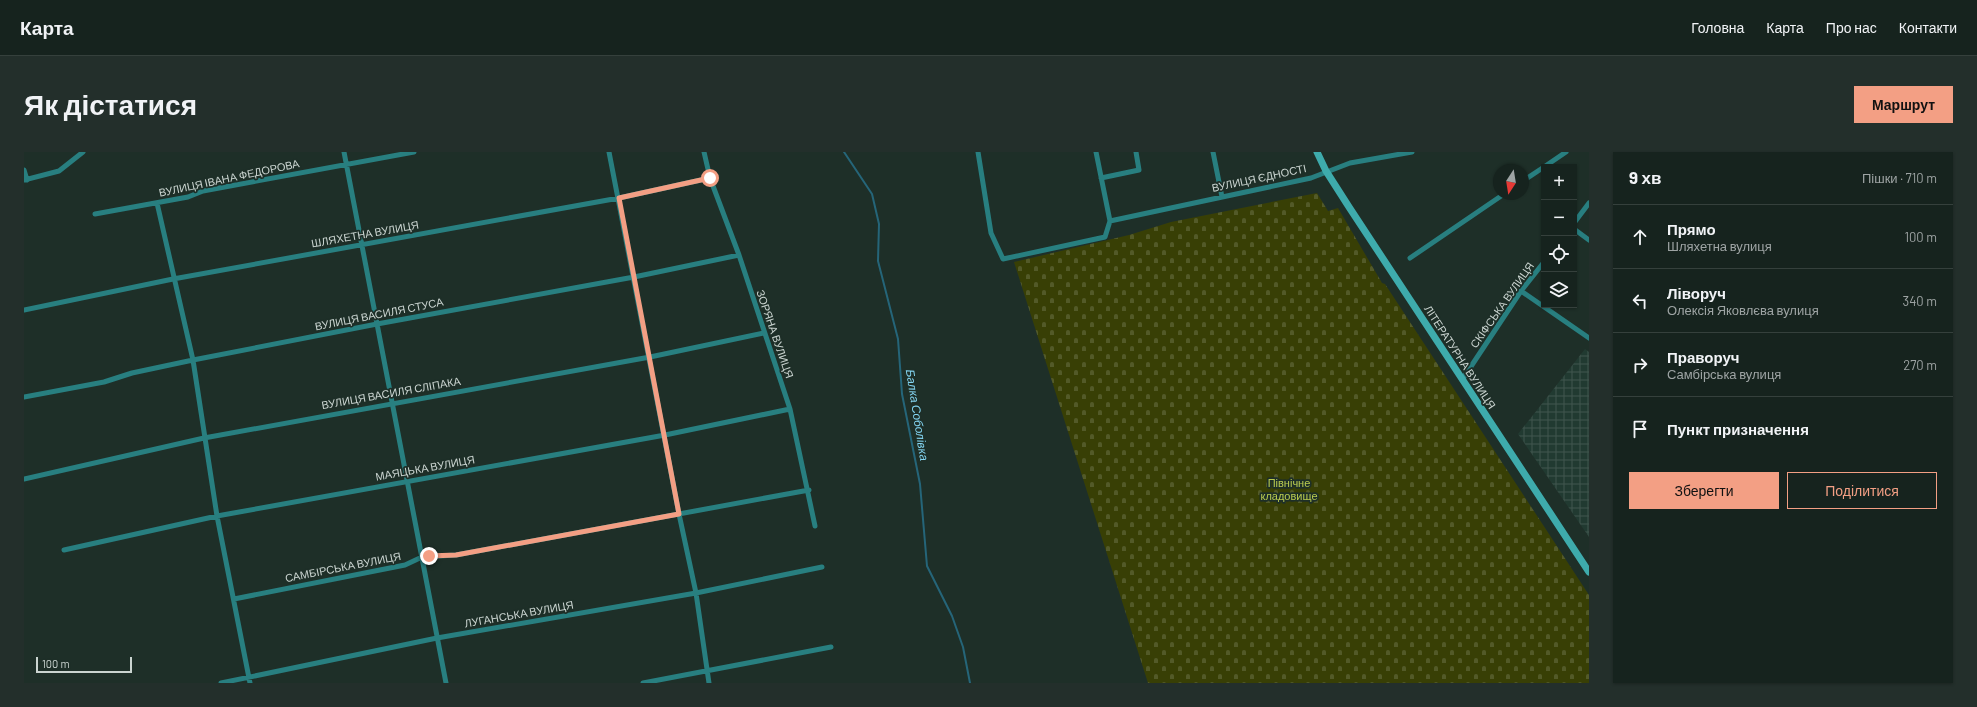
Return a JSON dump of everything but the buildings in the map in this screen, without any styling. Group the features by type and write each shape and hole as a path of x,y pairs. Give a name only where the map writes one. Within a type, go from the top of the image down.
{"street":[{"path":"24,170 25,180 59,171 84,152"},
{"path":"344,152 446,683"},
{"name":"ВУЛИЦЯ ІВАНА ФЕДОРОВА","path":"95,214 157,203 203,191 414,152"},
{"path":"609,152 650,357 679,514 696,593 709,683"},
{"name":"ЗОРЯНА ВУЛИЦЯ","path":"704,152 710,178 738,255 790,409 809,490 815,526"},
{"path":"978,152 991,233 1003,259 1105,237 1110,221 1096,152"},
{"path":"1101,178 1139,170 1136,152"},
{"path":"1213,152 1222,197"},
{"name":"ЛІТЕРАТУРНА ВУЛИЦЯ","path":"1318,152 1326,171 1589,572"},
{"name":"ВУЛИЦЯ ЄДНОСТІ","path":"1110,221 1311,178 1350,163 1412,152"},
{"path":"1548,164 1566,152"},
{"path":"1529,177 1541,169"},
{"name":"ШЛЯХЕТНА ВУЛИЦЯ","path":"24,310 173,280 619,198 710,178"},
{"path":"1410,258 1495,200"},
{"path":"157,203 173,280 193,360 202,410 204,438 217,516 250,680"},
{"path":"1577,219 1589,203"},
{"path":"1577,231 1589,240"},
{"name":"ВУЛИЦЯ ВАСИЛЯ СТУСА","path":"24,397 104,382 132,373 193,360 377,324 634,277 738,255"},
{"name":"СКІФСЬКА ВУЛИЦЯ","path":"1462,380 1521,291 1541,266"},
{"path":"1521,291 1589,338"},
{"name":"ВУЛИЦЯ ВАСИЛЯ СЛІПАКА","path":"24,479 204,438 650,357 764,334"},
{"name":"МАЯЦЬКА ВУЛИЦЯ","path":"64,550 217,516 665,435 790,409"},
{"name":"САМБІРСЬКА ВУЛИЦЯ","path":"234,599 405,565 422,557 456,555 809,490"},
{"name":"ЛУГАНСЬКА ВУЛИЦЯ","path":"221,683 250,680 437,638 696,593 822,567"},
{"path":"643,683 831,647"}],"shaded area":[{"path":"1585,349 1589,352 1589,537 1518,434"}],"green space":[{"name":"Північне кладовище","path":"1317,193 1328,211 1338,208 1382,283 1385,284 1589,595 1589,683 1148,683 1014,262 1129,235 1171,222"}],"waterway":[{"name":"Балка Соболівка","path":"844,152 872,194 879,224 878,261 898,339 902,394 920,484 927,566 952,616 963,647 970,683"}],"route":[{"path":"429,556 456,555 679,514 619,198 710,178"}]}
